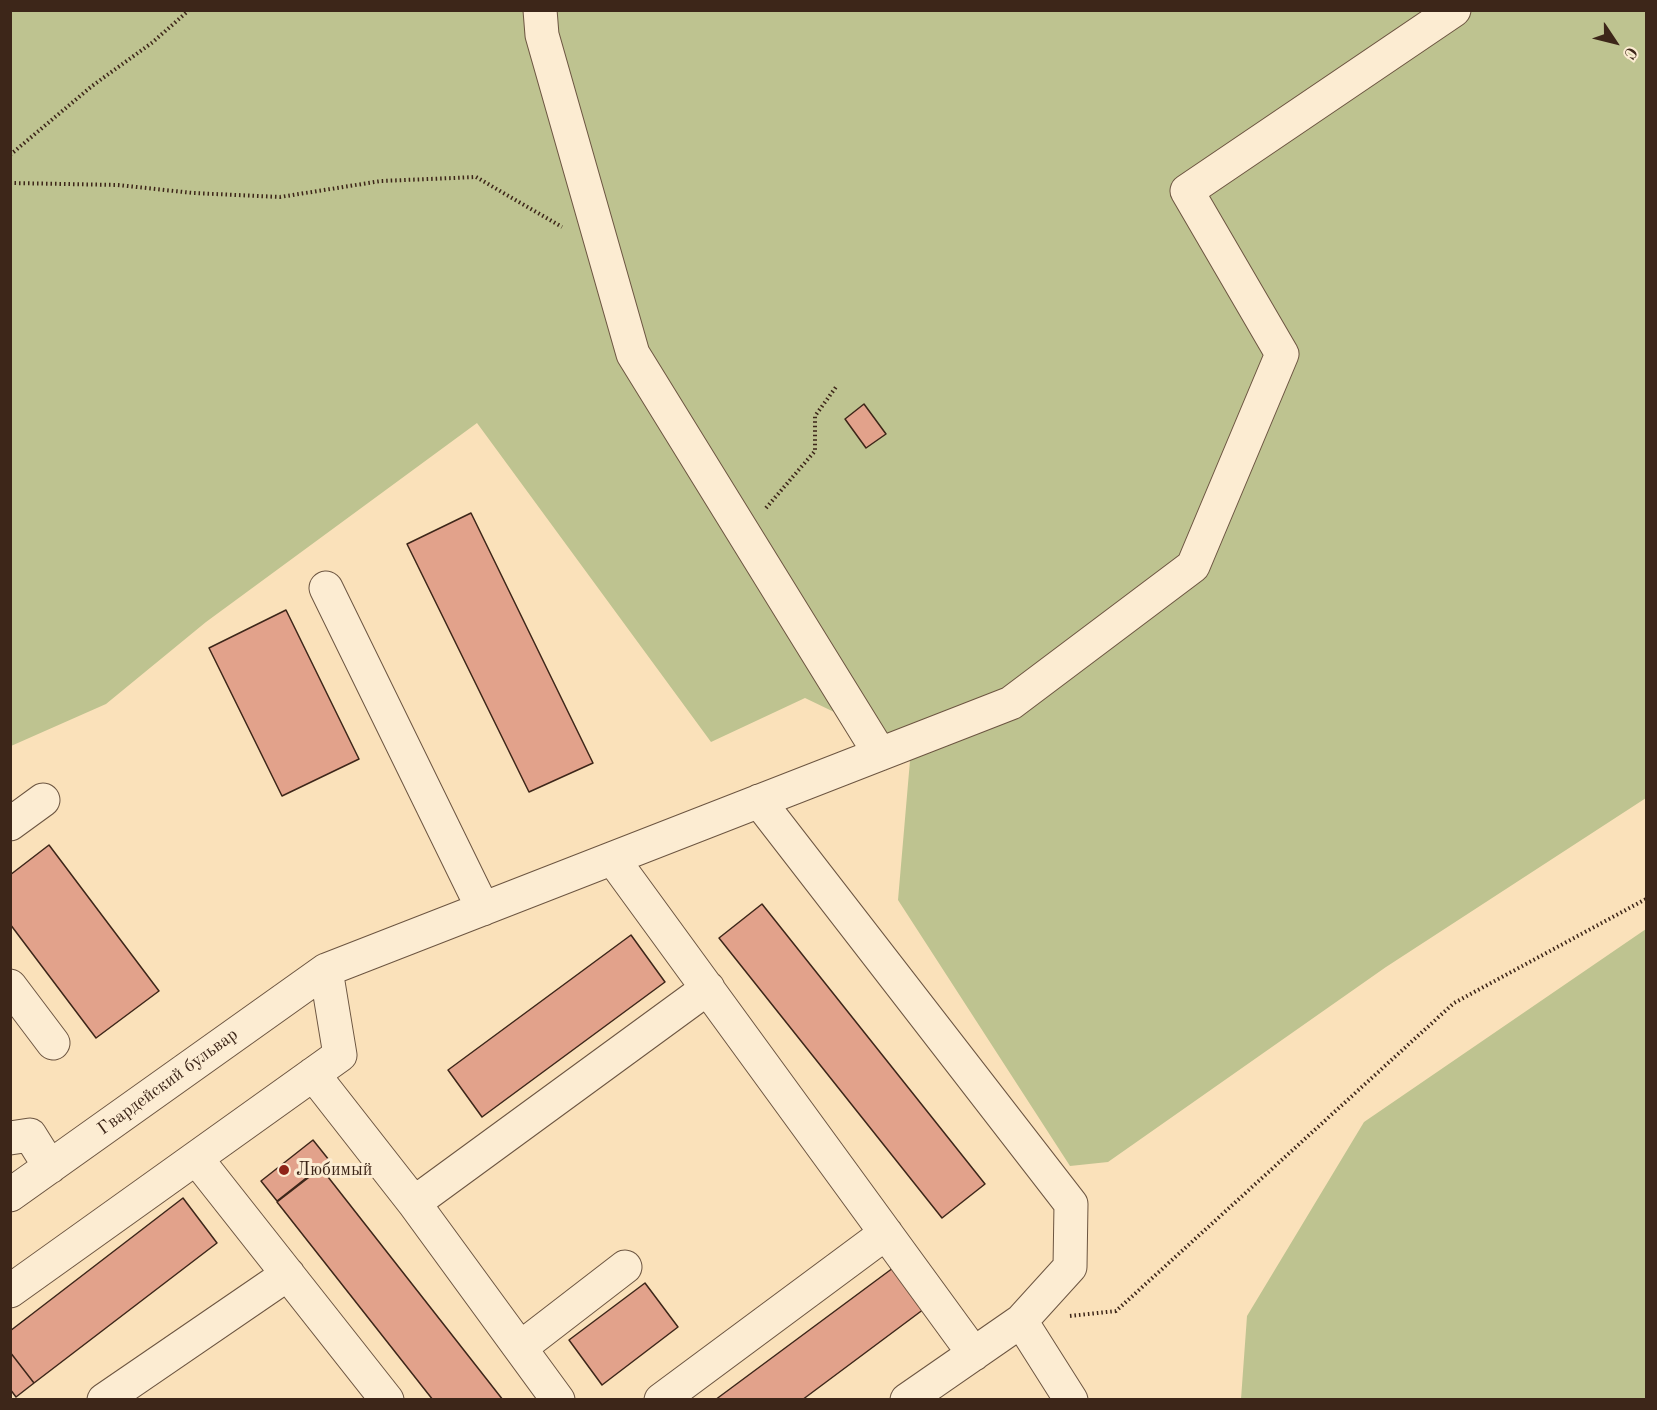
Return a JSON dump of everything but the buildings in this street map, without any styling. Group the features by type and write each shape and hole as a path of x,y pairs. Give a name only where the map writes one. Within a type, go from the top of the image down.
{"street":[{"path":"540,10 542,35 633,354 880,754"},
{"name":"Гвардейский бульвар","path":"10,1195 326,969 1011,703 1193,566 1282,354 1187,191 1454,10"},
{"path":"326,588 483,909"},
{"path":"10,824 44,800"},
{"path":"759,801 1071,1203 1070,1267 1021,1321 907,1400"},
{"path":"613,859 974,1354"},
{"path":"10,1291 340,1054 326,969"},
{"path":"11,988 53,1043"},
{"path":"414,1203 708,988"},
{"path":"313,1074 414,1203 558,1400"},
{"path":"10,1138 30,1135 50,1167"},
{"path":"196,1158 387,1400"},
{"path":"661,1400 886,1233"},
{"path":"520,1348 625,1267"},
{"path":"104,1400 288,1274"},
{"path":"1021,1321 1071,1400"}],"path":[{"path":"10,155 92,86 153,42 189,10"},
{"path":"10,183 118,184 193,193 280,197 381,182 476,177 604,253"},
{"path":"744,533 815,451 815,416 836,387"},
{"path":"1021,1321 1116,1311 1454,1003 1647,899"}],"green space":[{"path":"12,11 1646,11 1646,798 1386,967 1108,1162 1070,1166 898,900 911,749 805,698 711,742 477,423 206,622 106,704 11,746 10,13"},
{"path":"1646,929 1646,1399 1241,1399 1247,1316 1364,1122"}],"place":[{"name":"Любимый","path":"284,1170"}]}
